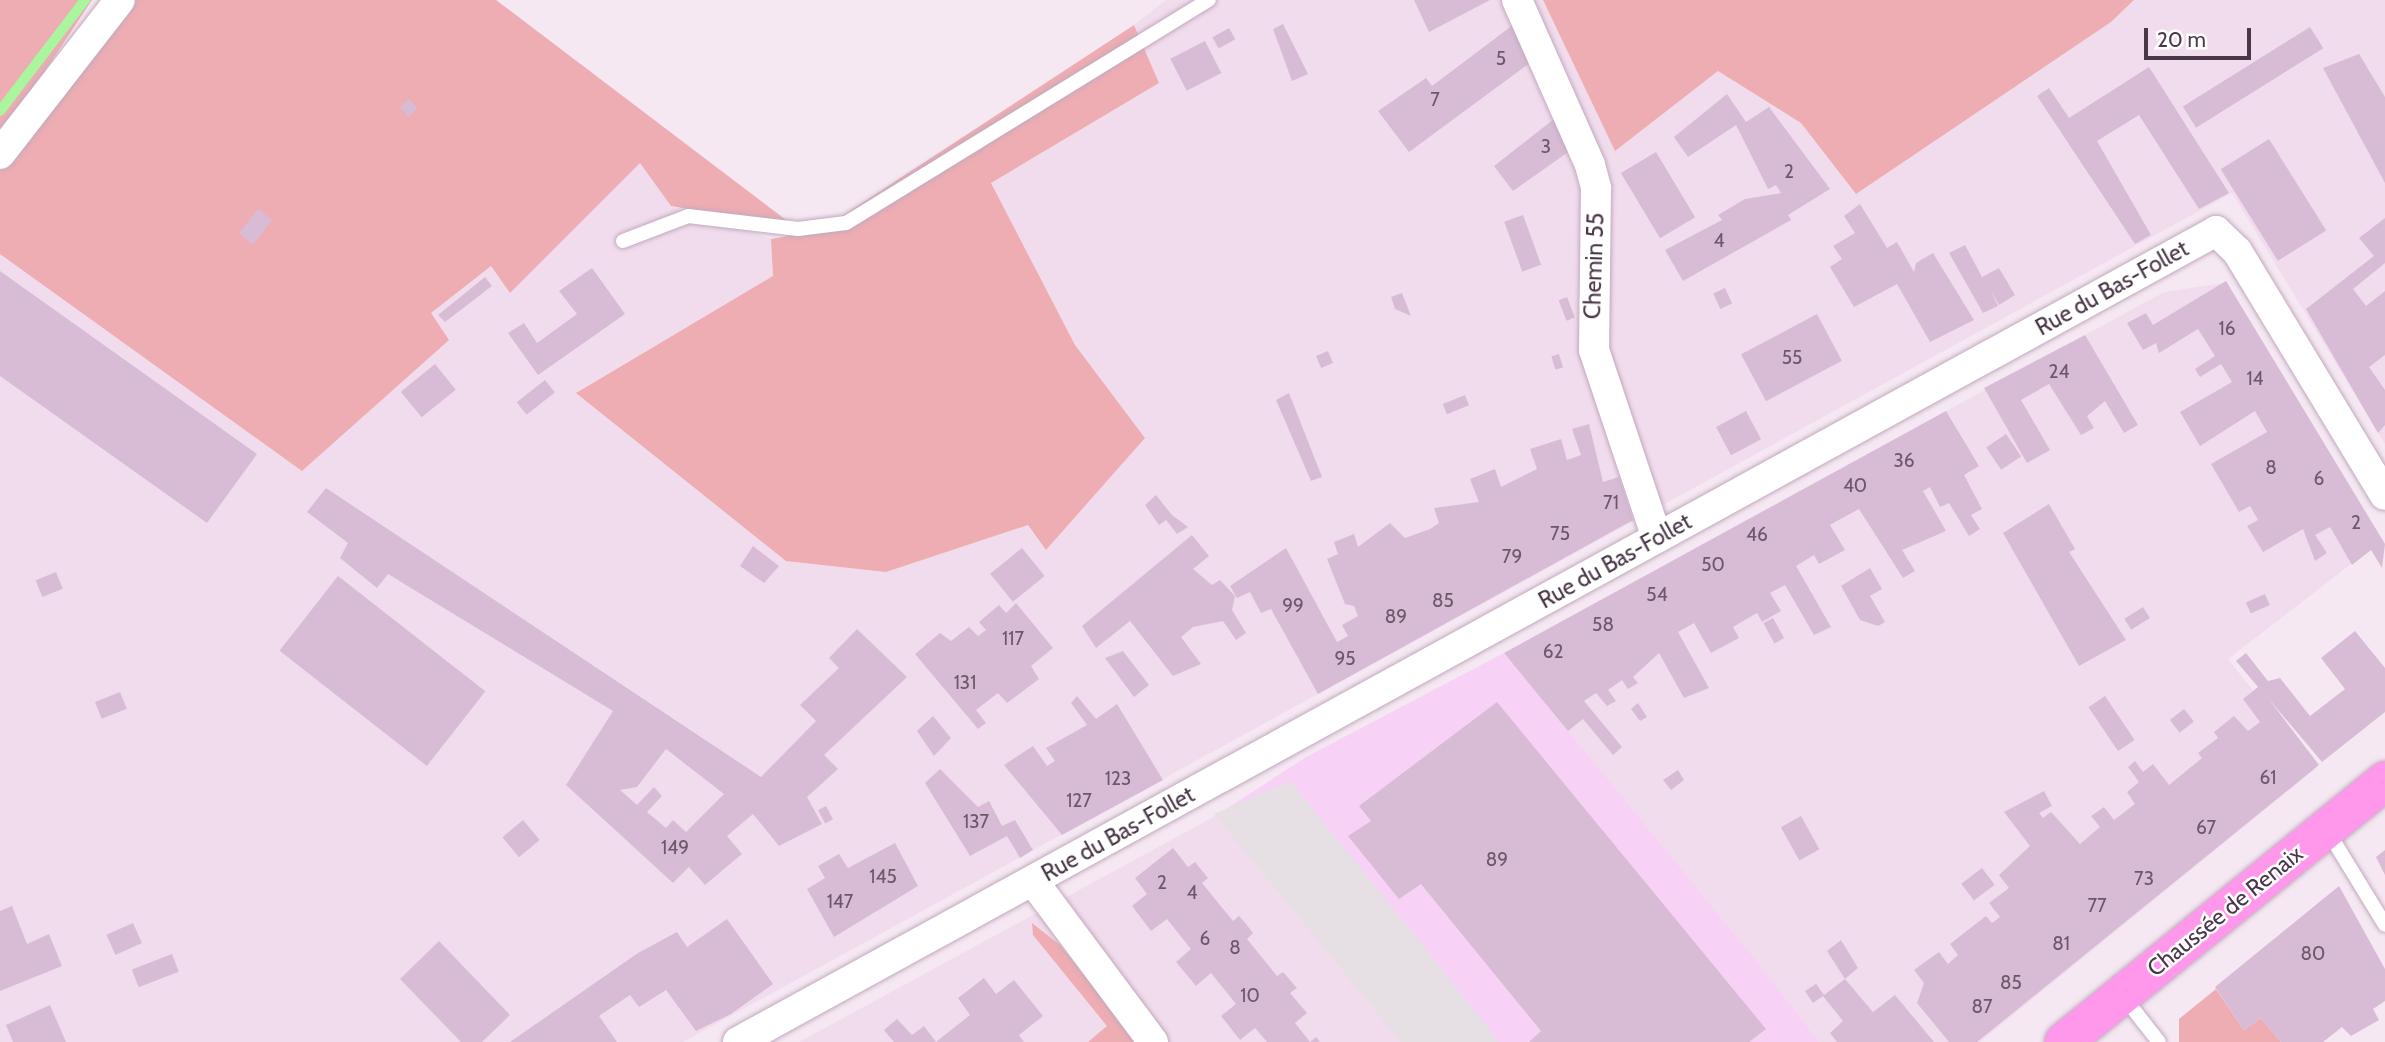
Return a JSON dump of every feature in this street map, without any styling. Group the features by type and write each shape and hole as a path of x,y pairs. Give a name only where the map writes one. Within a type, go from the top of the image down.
{"main road":[{"name":"Chaussée de Renaix","path":"2064,1042 2385,781"}],"street":[{"path":"0,154 120,0"},
{"name":"Chemin 55","path":"1517,0 1590,165 1596,188 1594,350 1657,538"},
{"name":"Rue du Bas-Follet","path":"738,1042 2216,231 2237,251 2385,495"},
{"path":"1033,881 1153,1042"}],"lane":[{"path":"623,241 688,216 798,229 846,223 1209,0"},
{"path":"2326,829 2385,925"},
{"path":"2122,995 2159,1042"}],"shaded area":[{"path":"0,0 92,0 0,139"},
{"path":"108,0 496,0 798,229 671,206 640,163 510,293 491,266 431,313 449,340 302,471 0,254 0,149"},
{"path":"1166,0 1543,0 1615,150 1718,71 1801,123 1856,194 2111,22 2134,0 2385,0 2385,444 2232,193 683,1042 0,1042 0,254 449,340 430,313 491,266 510,293 640,162 671,206 771,239 773,276 577,392 886,572 1028,525 1046,550 1145,438 1075,345 991,183 1159,83 1134,25"},
{"path":"1543,0 2134,0 2111,22 1856,194 1801,123 1718,71 1615,151"},
{"path":"1134,25 1159,83 991,183 1075,345 1145,438 1046,550 1028,525 886,572 786,561 576,393 773,276 771,239 821,230"},
{"path":"2223,283 2381,541 2228,659 2315,769 1980,1042 1819,1042 1504,653 2164,292"},
{"path":"1504,653 1762,968 1819,1042 1408,1042 1217,815 1306,757"},
{"path":"1290,781 1499,1042 1401,1042 1214,814"},
{"path":"1217,815 1408,1042 799,1042"},
{"path":"1032,923 1060,945 1138,1042 1088,1042 1107,1026 1033,935"},
{"path":"2216,989 2244,1030 2261,1018 2281,1042 2179,1042 2179,1019"}],"building":[{"path":"1414,0 1490,0 1429,32"},
{"path":"1283,24 1308,74 1292,81 1273,29"},
{"path":"1513,25 1531,62 1409,152 1378,111 1426,78 1432,86"},
{"path":"2310,27 2323,48 2196,128 2183,106"},
{"path":"1229,28 1235,39 1219,49 1212,37"},
{"path":"1205,41 1221,73 1187,91 1170,59"},
{"path":"2359,54 2385,97 2385,183 2323,68"},
{"path":"2149,67 2229,193 2199,209 2139,115 2097,141 2151,235 2135,244 2037,96 2049,88 2069,118"},
{"path":"1727,94 1746,122 1769,107 1830,189 1788,215 1791,220 1683,281 1665,250 1722,220 1718,215 1745,199 1781,193 1776,185 1768,189 1736,125 1688,157 1674,137"},
{"path":"409,99 418,109 409,117 400,107"},
{"path":"1554,119 1571,150 1513,191 1494,166"},
{"path":"2269,139 2326,231 2278,261 2221,169"},
{"path":"1656,152 1695,217 1660,238 1621,173"},
{"path":"1860,204 1887,248 1897,242 1914,272 1916,263 1933,253 1974,320 1930,342 1897,284 1854,307 1830,267 1842,259 1833,246 1855,233 1844,216"},
{"path":"258,209 272,220 253,245 239,233"},
{"path":"1523,215 1541,265 1522,272 1504,222"},
{"path":"2385,218 2385,263 2353,289 2366,306 2385,291 2385,355 2369,367 2385,390 2385,425 2378,433 2306,309 2374,256 2359,238"},
{"path":"1965,245 1982,277 1999,268 2015,295 1999,305 1991,291 1998,306 1983,313 1949,253"},
{"path":"592,268 625,314 538,375 508,333 524,323 537,343 577,314 559,291"},
{"path":"0,271 257,454 207,523 0,376"},
{"path":"485,277 492,286 445,322 438,315"},
{"path":"2226,281 2385,544 2382,568 2371,550 2352,565 2330,527 2315,535 2327,553 2315,561 2303,529 2263,552 2247,526 2258,520 2250,506 2239,512 2211,464 2267,432 2255,411 2200,446 2180,412 2232,382 2221,364 2200,377 2195,369 2215,356 2198,329 2159,353 2156,343 2143,350 2127,323 2146,313 2153,325"},
{"path":"1725,288 1732,303 1720,309 1713,293"},
{"path":"1402,293 1411,316 1395,309 1391,297"},
{"path":"1567,297 1575,318 1566,321 1559,300"},
{"path":"1817,314 1842,361 1766,401 1741,354"},
{"path":"2085,335 2138,425 2124,433 2105,401 2087,416 2094,428 2081,435 2049,384 2021,400 2050,450 2027,463 1984,388"},
{"path":"1328,351 1333,363 1321,368 1316,356"},
{"path":"1559,354 1563,367 1555,370 1551,356"},
{"path":"435,364 456,390 422,417 401,392"},
{"path":"545,380 555,393 526,415 517,402"},
{"path":"1289,393 1322,477 1311,481 1276,400"},
{"path":"1465,395 1469,405 1447,414 1443,404"},
{"path":"1746,411 1761,439 1731,455 1716,427"},
{"path":"1946,411 1979,466 1964,475 1982,509 1971,515 1980,529 1969,536 1949,503 1940,507 1930,487 1923,491 1946,531 1902,550 1915,571 1903,578 1859,509 1830,525 1845,550 1819,564 1814,555 1796,566 1831,627 1814,635 1785,585 1770,593 1781,611 1762,622 1757,613 1733,627 1739,638 1711,653 1694,623 1678,632 1709,688 1684,698 1659,653 1633,677 1638,683 1628,689 1622,680 1608,690 1616,701 1607,706 1596,693 1584,701 1622,747 1613,755 1583,719 1568,731 1504,653"},
{"path":"1589,424 1603,482 1619,477 1633,520 1318,694 1271,609 1261,613 1250,592 1237,598 1230,586 1286,548 1337,642 1348,636 1342,625 1358,616 1354,606 1345,604 1327,559 1338,554 1334,542 1354,534 1358,547 1390,523 1405,538 1430,529 1439,523 1434,508 1479,502 1470,479 1495,469 1501,487 1537,469 1530,449 1561,439 1567,460 1581,455 1572,429"},
{"path":"2006,434 2021,456 2001,470 1986,447"},
{"path":"326,488 761,777 816,721 800,705 839,668 829,658 857,629 907,677 824,755 838,769 807,797 822,824 779,846 753,814 727,836 742,854 705,885 689,867 673,883 566,785 613,711 388,574 377,588 340,558 348,543 307,512","holes":["666,749 724,794 686,832 673,820 666,828 647,812 662,796 654,787 637,805 620,790 637,787"]},
{"path":"1156,495 1172,515 1188,527 1177,534 1166,520 1159,525 1145,505"},
{"path":"2049,504 2075,549 2069,552 2126,640 2079,666 2003,533"},
{"path":"1192,535 1209,556 1193,569 1212,585 1220,580 1235,596 1232,610 1246,633 1236,640 1223,621 1193,627 1181,637 1201,664 1173,676 1130,621 1096,648 1082,626"},
{"path":"753,546 779,566 764,583 740,566"},
{"path":"1022,548 1045,576 1013,602 990,574"},
{"path":"1870,568 1882,589 1870,596 1885,622 1878,626 1860,620 1841,586"},
{"path":"56,572 63,589 42,597 36,580"},
{"path":"338,576 485,691 427,766 280,651"},
{"path":"2265,594 2270,605 2251,614 2246,603"},
{"path":"1016,603 1053,648 1031,666 1039,679 1007,703 998,693 976,710 986,723 978,729 915,654 940,633 951,641 969,627 978,636 986,630 979,622 999,605 1006,613"},
{"path":"2143,607 2150,618 2131,630 2124,619"},
{"path":"1773,618 1784,638 1775,643 1763,623"},
{"path":"2355,631 2385,668 2385,712 2322,762 2268,698 2319,765 1977,1042 1949,1042 1917,1003 1924,983 1914,970 1939,952 1948,964 1958,955 1950,944 1986,916 1992,923 2000,917 1989,903 2009,888 1999,875 2030,846 2004,812 2044,791 2052,806 2039,813 2043,818 2051,812 2080,844 2100,827 2091,816 2104,807 2114,820 2135,804 2127,792 2139,782 2128,767 2135,761 2143,772 2153,764 2169,785 2202,758 2198,753 2218,738 2214,732 2234,716 2248,731 2260,722 2243,699 2258,687 2236,661 2246,653 2268,681 2280,678 2310,716 2345,689 2321,658"},
{"path":"1123,651 1149,685 1134,697 1105,658"},
{"path":"120,692 127,709 102,719 95,702"},
{"path":"1077,696 1096,719 1117,704 1163,780 1062,835 1004,765 1033,746 1047,766 1055,761 1046,748 1087,725 1071,703"},
{"path":"2105,696 2135,740 2118,751 2088,707"},
{"path":"1497,702 1766,1029 1749,1042 1529,1042 1541,1031 1421,884 1399,899 1348,836 1371,821 1359,806"},
{"path":"1638,703 1647,717 1640,721 1631,709"},
{"path":"2184,709 2194,722 2180,733 2170,720"},
{"path":"933,716 951,738 934,756 917,731"},
{"path":"940,769 978,807 989,801 1002,826 1015,820 1033,850 1020,858 1007,836 970,856 925,783"},
{"path":"1678,770 1684,780 1671,790 1663,780"},
{"path":"826,806 833,819 825,823 818,810"},
{"path":"1801,816 1819,849 1799,860 1781,827"},
{"path":"523,820 540,840 519,857 502,837"},
{"path":"895,843 918,886 834,937 807,889 825,878 818,866 839,854 848,868"},
{"path":"1173,848 1188,867 1195,862 1208,878 1202,883 1233,921 1239,916 1253,933 1247,939 1277,976 1283,972 1297,988 1290,993 1307,1013 1295,1023 1310,1042 1267,1042 1255,1028 1240,1040 1221,1016 1236,1004 1211,973 1196,986 1176,962 1191,949 1167,919 1151,931 1132,906 1147,894 1135,878"},
{"path":"2385,850 2385,875 2376,857"},
{"path":"1982,868 1995,885 1974,900 1961,884"},
{"path":"2339,886 2385,969 2385,1001 2373,1009 2379,1020 2351,1036 2342,1027 2323,1042 2281,1042 2261,1018 2244,1030 2215,987"},
{"path":"12,906 27,944 49,934 62,966 0,991 0,911"},
{"path":"727,919 773,984 731,1014 696,1031 666,990 639,1007 630,995 599,1016 617,1042 510,1042 638,953 677,932 687,947"},
{"path":"133,923 142,943 115,955 107,935"},
{"path":"1841,940 1858,968 1845,979 1827,951"},
{"path":"439,941 510,1015 482,1042 461,1042 400,979"},
{"path":"172,954 179,972 139,987 132,969"},
{"path":"984,978 996,994 1014,980 1043,1016 1019,1035 1024,1042 936,1042 970,1015 958,998"},
{"path":"1845,979 1873,1012 1895,995 1934,1042 1837,1042 1830,1033 1843,1021 1823,996 1813,1003 1805,991 1816,984 1824,995"},
{"path":"50,1005 66,1042 13,1042 6,1025"},
{"path":"897,1019 912,1035 924,1026 936,1042 894,1042 884,1030"}],"waterway":[{"path":"0,111 85,0"}]}
